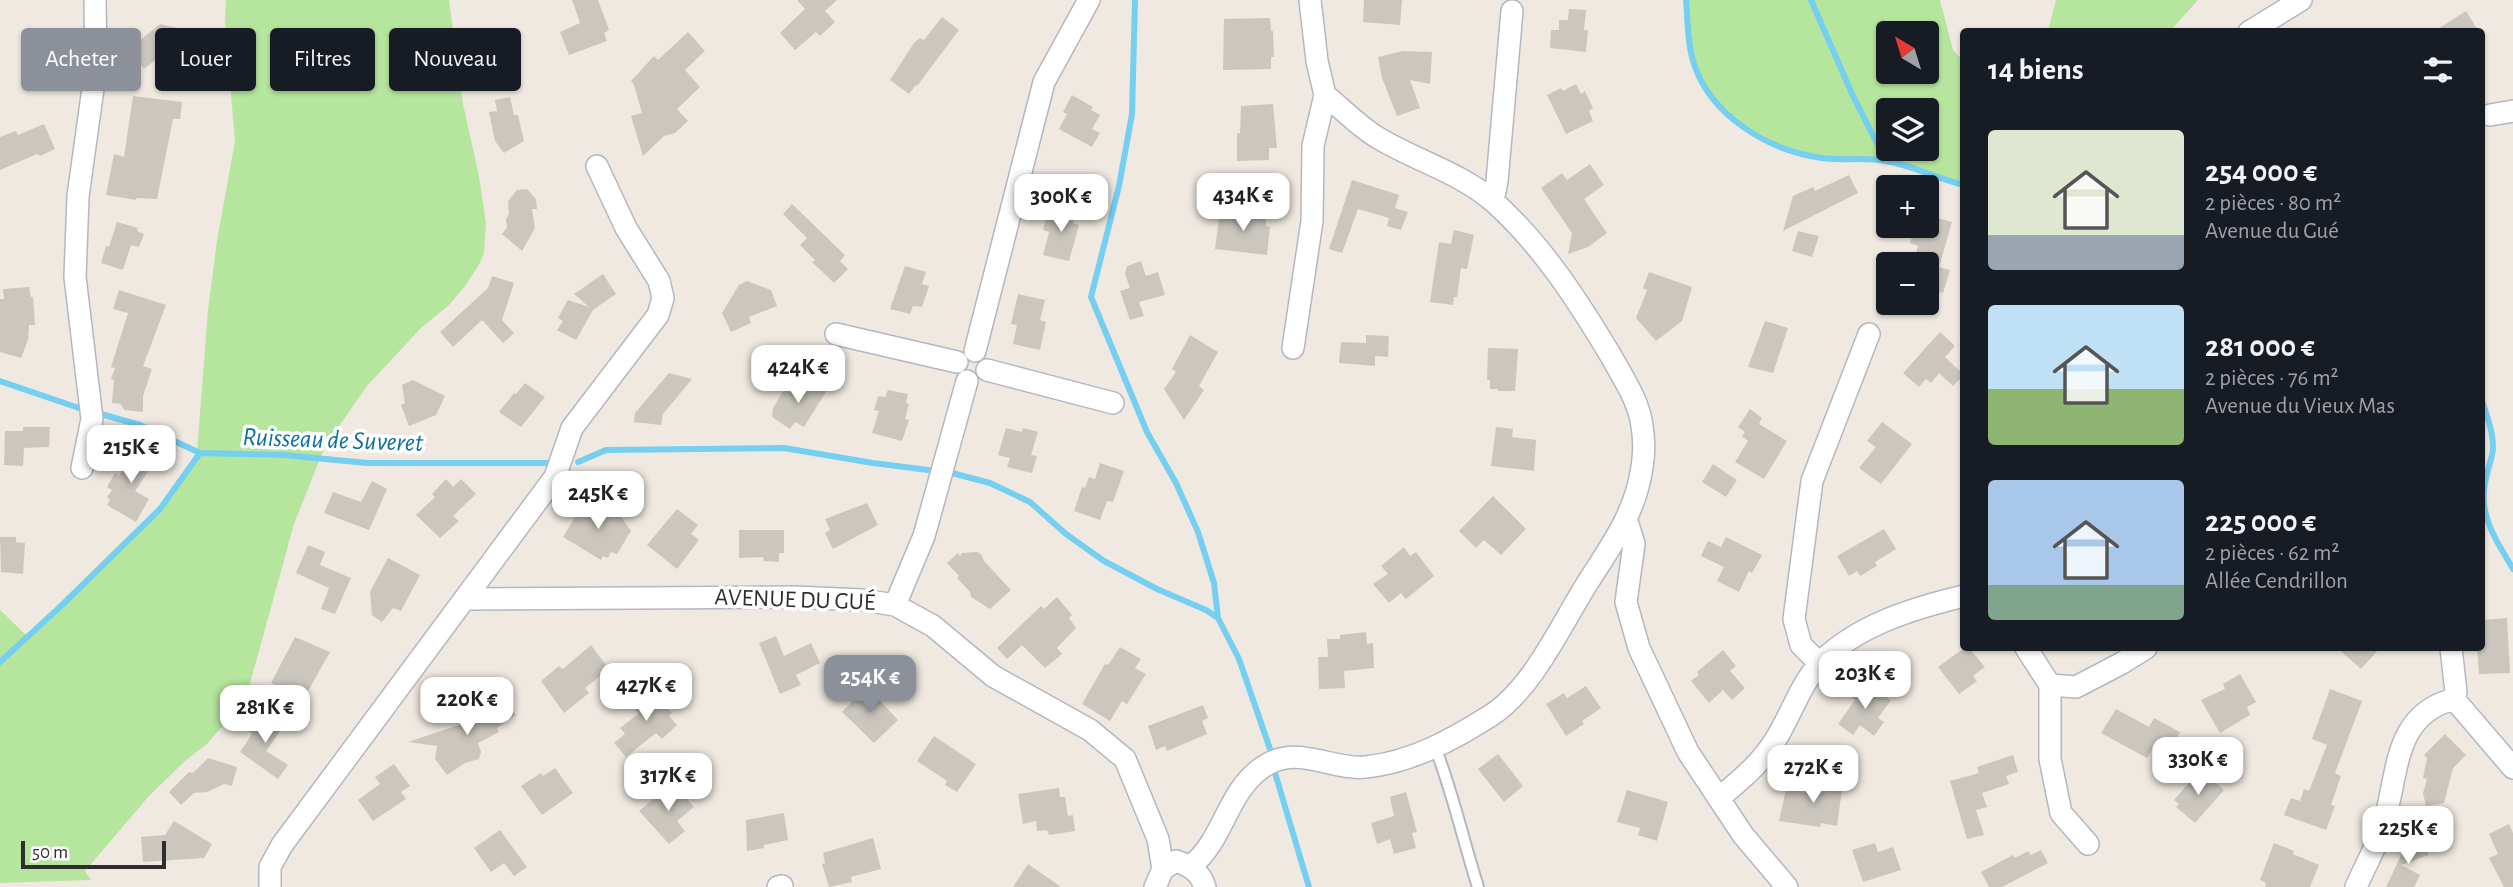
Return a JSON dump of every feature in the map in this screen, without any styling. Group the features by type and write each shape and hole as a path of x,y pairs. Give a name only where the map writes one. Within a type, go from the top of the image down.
{"street":[{"path":"82,468 92,419 75,277 78,197 96,67 95,0"},
{"path":"895,605 924,537 966,365 1044,82 1089,0"},
{"path":"1293,348 1312,221 1313,146 1325,95 1317,61 1310,0"},
{"path":"2256,28 2301,0"},
{"path":"1493,201 1512,11"},
{"path":"1191,866 1209,846 1240,787 1264,766 1286,757 1362,768 1401,761 1435,747 1494,714 1530,678 1627,521 1642,467 1642,426 1629,388 1583,310 1539,250 1493,201 1469,184 1378,138 1325,95"},
{"path":"2490,116 2513,111"},
{"path":"270,887 270,867 282,845 555,477 572,428 658,315 663,298 659,281 626,228 597,166"},
{"path":"836,334 966,365"},
{"path":"1820,664 1801,645 1794,620 1810,494 1812,481 1868,334"},
{"path":"966,365 972,382 982,379 987,370 1113,403"},
{"path":"1627,521 1634,544 1626,602 1639,648 1688,752 1743,835 1787,887"},
{"name":"AVENUE DU GUÉ","path":"467,599 795,597 862,600 895,605 933,626 993,676 1090,730 1125,759 1158,839 1159,878"},
{"path":"1719,798 1759,764 1780,734 1797,697 1820,664 1852,638 1906,611 1960,597"},
{"path":"2028,651 2050,685 2050,759 2061,813 2088,844"},
{"path":"2050,685 2076,687 2141,651"},
{"path":"2451,651 2454,699 2513,768"},
{"path":"2356,887 2384,825 2402,744 2410,727 2437,704 2454,699"},
{"path":"1159,878 1176,861 1191,866 1202,878 1205,887"}],"lane":[{"path":"1435,747 1450,785 1478,887"}],"green space":[{"path":"226,0 449,0 453,28 389,28 389,91 461,91 486,224 484,252 466,285 367,386 325,446 294,524 249,687 237,709 208,743 149,796 85,871 91,880 0,883 0,610 28,637 160,509 200,454 197,452 208,310 235,141 231,91 256,91 256,28 226,28"},
{"path":"1686,0 1940,0 1953,50 1960,57 1960,184 1939,177 1939,175 1886,161 1939,161 1939,98 1876,98 1876,160 1830,159 1782,148 1744,128 1714,100 1702,83 1692,56"},
{"path":"2056,0 2198,0 2173,28 2049,28"}],"building":[{"path":"572,0 598,0 609,30 604,33 607,41 569,55 560,32 580,23"},
{"path":"797,0 837,0 825,11 835,22 820,36 816,32 795,50 780,33 805,9"},
{"path":"1364,0 1402,0 1400,25 1363,22"},
{"path":"1569,9 1586,10 1586,52 1550,48 1551,30 1559,30 1559,20 1568,20"},
{"path":"2466,11 2477,28 2439,28"},
{"path":"942,17 959,30 909,94 890,80 914,43 920,38 924,40"},
{"path":"1270,18 1274,57 1271,57 1271,69 1223,70 1224,19"},
{"path":"160,24 178,28 155,28"},
{"path":"155,28 155,60 144,69 141,65 141,39"},
{"path":"688,32 705,51 685,70 700,87 677,109 688,121 675,133 664,136 643,156 631,116 642,113 631,81 654,56 658,60"},
{"path":"1403,51 1432,52 1430,84 1410,80 1420,108 1397,116 1382,78 1378,57"},
{"path":"1576,84 1581,94 1585,91 1593,108 1589,111 1593,121 1566,134 1547,95"},
{"path":"1072,95 1093,107 1091,110 1100,115 1092,129 1100,133 1092,147 1059,129 1067,114 1063,112"},
{"path":"133,96 182,102 180,119 173,119 157,199 136,200 106,195 114,154 124,157"},
{"path":"510,97 514,115 518,115 524,141 504,153 495,141 489,112 497,111 495,100"},
{"path":"1273,104 1277,148 1269,148 1269,160 1237,161 1241,106"},
{"path":"44,124 55,149 0,170 0,137 16,131 18,135"},
{"path":"1590,164 1604,185 1584,199 1607,233 1588,247 1568,254 1572,233 1541,188 1562,173 1567,180"},
{"path":"1849,175 1858,193 1783,231 1793,196 1813,187 1815,191"},
{"path":"1352,180 1399,195 1395,208 1408,212 1401,230 1387,226 1389,218 1358,209 1342,253 1329,249"},
{"path":"527,189 536,199 537,209 532,209 535,228 522,251 502,234 507,228 508,201 517,190"},
{"path":"792,204 845,255 840,261 848,269 834,283 812,262 815,260 800,245 807,238 783,214"},
{"path":"1057,207 1076,212 1073,223 1079,225 1069,261 1043,255 1049,232 1043,230 1047,216 1055,218"},
{"path":"1220,211 1266,216 1266,226 1270,227 1267,255 1215,249"},
{"path":"1939,218 1952,222 1939,267 1939,252 1916,252 1918,246 1910,243 1912,238 1939,238"},
{"path":"117,222 138,228 137,231 144,234 139,247 131,245 123,270 101,263"},
{"path":"1454,230 1474,235 1467,269 1461,268 1457,297 1454,297 1453,305 1430,302 1439,242 1451,244"},
{"path":"1798,231 1819,236 1812,257 1792,251"},
{"path":"1141,261 1146,276 1158,272 1165,295 1139,302 1144,316 1130,320 1120,291 1130,288 1125,274 1127,266"},
{"path":"905,266 926,272 922,284 929,286 922,307 913,306 910,314 890,309"},
{"path":"1939,267 1950,270 1943,293 1939,292"},
{"path":"1649,272 1692,287 1682,321 1656,341 1636,318 1647,290 1643,288"},
{"path":"603,274 616,294 593,310 576,340 557,330 563,321 558,318 568,300 589,307 574,294"},
{"path":"492,276 514,283 502,320 514,333 503,343 482,320 453,347 440,332 488,288"},
{"path":"747,281 771,290 777,306 749,317 751,323 731,332 722,313 739,285"},
{"path":"29,287 33,297 35,325 29,325 28,340 21,358 0,352 0,299 4,299 3,289"},
{"path":"119,290 166,305 143,366 152,369 143,396 143,412 124,410 121,404 112,403 114,380 111,379 115,368 111,367 128,313 113,309"},
{"path":"1018,294 1045,300 1040,320 1046,322 1040,350 1013,344 1017,325 1011,324"},
{"path":"1765,321 1788,328 1773,373 1748,367"},
{"path":"1940,332 1955,346 1945,357 1960,371 1960,379 1953,386 1939,373 1931,383 1926,379 1919,387 1903,373"},
{"path":"1190,335 1218,352 1199,386 1204,390 1184,420 1164,389 1176,372 1172,369"},
{"path":"1366,335 1389,336 1388,357 1375,356 1375,366 1339,363 1341,342 1366,343"},
{"path":"1488,348 1518,349 1515,391 1490,389 1490,380 1487,380"},
{"path":"669,373 692,379 663,414 661,425 634,422 635,413"},
{"path":"413,380 445,396 436,415 409,426 401,405 405,403 402,385"},
{"path":"805,380 827,390 804,427 795,422 790,429 772,417 773,408 785,388 796,395"},
{"path":"525,383 545,397 521,427 499,412"},
{"path":"888,390 908,394 906,403 909,404 905,419 909,420 902,441 872,433 879,411 874,410 878,396 885,397"},
{"path":"1750,409 1762,418 1759,424 1787,441 1764,479 1735,462 1748,441 1742,436 1745,432 1738,427"},
{"path":"1882,422 1912,444 1881,484 1859,468 1876,447 1867,441"},
{"path":"23,427 50,427 49,447 24,448 23,466 4,465 5,431 23,431"},
{"path":"1496,427 1513,429 1512,437 1536,440 1534,471 1491,466"},
{"path":"1006,428 1022,432 1023,428 1038,432 1031,455 1037,456 1032,473 1007,467 1010,458 998,455"},
{"path":"137,446 157,458 135,491 149,499 136,522 107,505 110,500 107,497 112,490 107,487 115,473 119,476"},
{"path":"1100,463 1124,471 1113,502 1107,501 1100,520 1074,511 1082,487 1085,488 1089,477 1095,479"},
{"path":"1713,464 1737,480 1726,497 1702,482"},
{"path":"446,479 453,487 461,479 476,494 453,516 459,521 440,538 416,515 435,497 432,494"},
{"path":"372,481 387,489 369,530 324,513 333,492 361,502"},
{"path":"1493,496 1526,529 1501,555 1484,540 1476,548 1459,531"},
{"path":"584,502 599,510 617,511 631,531 617,554 611,552 608,558 603,556 601,560 563,537"},
{"path":"867,503 878,525 833,549 825,533 830,530 825,519"},
{"path":"677,509 698,525 691,534 699,540 677,569 647,545"},
{"path":"1884,529 1896,549 1875,562 1877,566 1860,576 1857,571 1849,576 1837,556"},
{"path":"739,530 784,530 784,553 779,553 779,562 764,561 763,557 739,558"},
{"path":"0,537 16,537 16,542 25,543 23,574 1,572"},
{"path":"1726,537 1762,555 1752,573 1749,571 1739,592 1717,581 1724,567 1701,556 1708,541 1721,547"},
{"path":"308,545 325,552 320,565 351,578 335,614 321,609 329,588 296,573"},
{"path":"1404,547 1410,556 1416,552 1434,576 1406,599 1401,593 1389,603 1373,584 1388,574 1381,566"},
{"path":"977,552 1011,590 990,609 971,597 970,592 957,578 959,576 947,563 958,553 960,556 962,553"},
{"path":"388,558 420,575 401,611 393,608 382,622 372,615 370,592"},
{"path":"1057,597 1072,615 1069,618 1076,628 1057,648 1062,654 1045,668 1022,645 1007,659 997,648 1041,606 1044,609"},
{"path":"2507,618 2510,673 2479,674 2477,651 2485,651 2485,620"},
{"path":"1366,632 1367,644 1373,643 1374,668 1344,671 1345,688 1319,689 1318,657 1328,657 1327,639 1340,639 1340,635"},
{"path":"776,636 784,656 811,643 820,663 796,675 801,685 780,694 759,643"},
{"path":"295,637 330,652 304,698 271,683"},
{"path":"591,645 609,669 585,688 589,693 564,713 541,681 559,666 563,669"},
{"path":"1120,647 1141,659 1135,668 1146,674 1127,704 1122,701 1110,721 1082,704 1105,664 1108,665"},
{"path":"1723,650 1736,666 1730,671 1745,688 1732,700 1723,690 1709,703 1691,681 1699,675 1697,672"},
{"path":"1960,651 1972,651 1985,667 1973,676 1977,681 1959,694 1938,667"},
{"path":"2340,651 2377,651 2361,669"},
{"path":"2240,674 2256,702 2247,707 2250,715 2220,733 2201,700 2225,689 2223,684"},
{"path":"1863,682 1891,700 1878,718 1884,722 1874,736 1860,725 1853,735 1838,724 1855,700 1852,698"},
{"path":"1586,686 1601,708 1566,736 1546,704 1564,693 1567,698"},
{"path":"867,687 898,720 874,743 842,712"},
{"path":"656,689 669,704 666,706 672,713 669,716 677,725 662,739 656,733 626,757 614,743 625,734 620,728 638,714 633,706"},
{"path":"2330,689 2362,701 2335,773 2341,776 2331,805 2335,806 2326,830 2284,815 2291,798 2300,801 2304,789 2309,791 2327,745 2312,739"},
{"path":"502,697 516,715 497,728 499,732 478,743 481,752 479,759 465,763 447,775 435,759 437,746 408,742 474,720 482,710"},
{"path":"1203,705 1208,718 1202,721 1207,734 1167,751 1165,746 1156,750 1148,726"},
{"path":"2116,709 2149,727 2154,718 2180,732 2172,748 2167,746 2163,753 2153,748 2147,758 2101,733"},
{"path":"263,711 284,726 266,751 288,765 278,779 240,752 252,734 249,731"},
{"path":"2445,734 2466,755 2453,768 2444,803 2426,806 2423,793 2427,779 2423,778 2427,758 2424,755"},
{"path":"934,736 976,764 957,792 945,785 947,781 917,761"},
{"path":"1498,754 1523,786 1504,802 1478,769"},
{"path":"2013,755 2018,772 2006,776 2009,784 1982,793 1987,807 1976,810 1984,835 1967,839 1950,781 1979,773 1977,767"},
{"path":"208,758 237,767 232,786 224,784 207,792 194,793 181,805 169,792"},
{"path":"394,764 410,786 401,792 406,799 373,821 358,800 380,784 375,777"},
{"path":"555,768 573,793 542,815 521,786 541,773 543,776"},
{"path":"2206,774 2224,790 2195,823 2176,807 2179,804 2174,800 2193,778 2198,782"},
{"path":"1821,778 1843,782 1837,826 1821,823 1820,827 1779,821 1786,789 1817,793"},
{"path":"673,783 694,807 677,821 685,831 669,844 639,811"},
{"path":"1059,788 1060,797 1065,797 1068,816 1073,815 1075,831 1049,835 1047,830 1037,831 1036,821 1023,824 1018,794"},
{"path":"1627,790 1668,802 1657,841 1638,835 1640,828 1617,822"},
{"path":"1406,792 1417,832 1412,833 1416,848 1394,854 1390,839 1377,844 1371,823 1394,816 1390,797"},
{"path":"784,813 788,840 747,851 746,820"},
{"path":"174,821 212,844 204,858 143,862 141,837 165,835"},
{"path":"2509,824 2513,833 2513,887 2504,887 2489,858 2498,854 2489,834"},
{"path":"500,830 527,867 514,876 504,863 491,872 474,848"},
{"path":"873,838 881,869 851,877 852,882 829,887 822,864 825,863 823,853"},
{"path":"2423,839 2429,855 2401,865 2420,875 2414,887 2386,887 2406,845"},
{"path":"1875,843 1878,852 1893,847 1901,870 1863,882 1852,850"},
{"path":"2274,843 2319,865 2310,887 2265,887 2266,883 2260,880"},
{"path":"2041,850 2048,863 2002,887 1989,887 1981,872 2013,855 2015,858 2028,851 2031,855"},
{"path":"1028,864 1061,887 1013,887"}],"waterway":[{"path":"1135,0 1132,114 1119,186 1091,297 1147,432 1176,483 1198,532 1214,583 1218,618"},
{"path":"1686,0 1690,48 1702,83 1714,100 1744,128 1782,148 1802,154 1830,159 1886,161 1960,184"},
{"path":"1811,0 1876,141"},
{"name":"Ruisseau de Suveret","path":"0,381 140,425 200,453 284,455 367,463 551,463"},
{"path":"2485,411 2493,442 2485,485"},
{"name":"Ruisseau de Suveret","path":"578,462 606,450 784,448 952,473 990,483 1030,502 1066,534 1104,561 1218,618 1239,659 1270,749"},
{"path":"0,662 160,509 200,453"},
{"path":"2485,508 2495,538 2513,569"},
{"name":"Ruisseau de Suveret","path":"1275,773 1309,887"}]}
